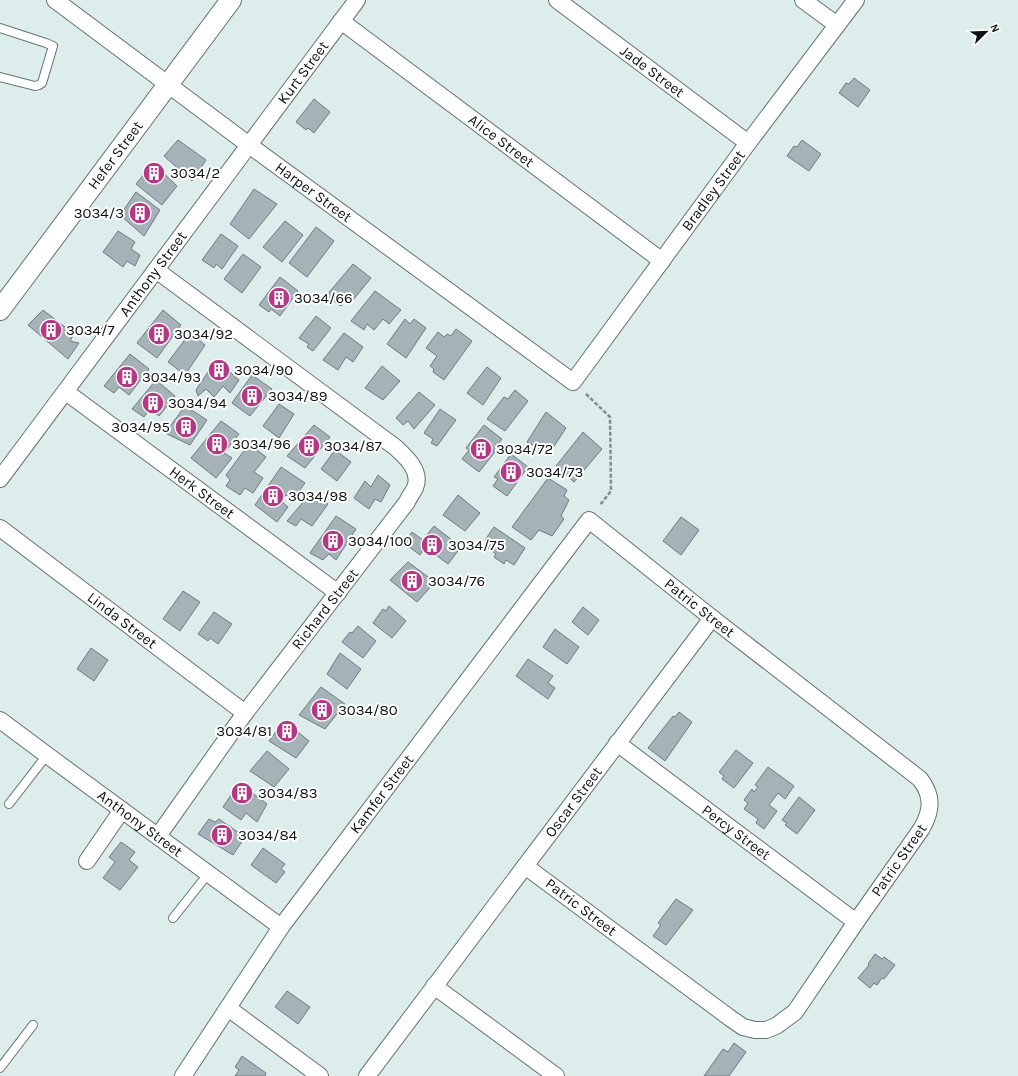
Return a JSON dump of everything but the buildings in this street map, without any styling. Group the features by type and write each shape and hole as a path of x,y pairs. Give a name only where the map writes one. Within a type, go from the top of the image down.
{"street":[{"name":"Harper Street","path":"55,0 249,145 573,382"},
{"name":"Hefer Street","path":"0,310 231,0"},
{"name":"Kurt Street","path":"249,145 357,0"},
{"name":"Jade Street","path":"557,0 748,143"},
{"path":"803,0 837,25"},
{"name":"Bradley Street","path":"573,382 748,143 856,0"},
{"name":"Alice Street","path":"341,20 662,261"},
{"name":"Anthony Street","path":"0,479 249,145"},
{"name":"Richard Street","path":"156,270 395,447 405,455 412,465 416,476 415,486 407,502 245,713 158,836"},
{"name":"Herk Street","path":"66,392 338,593"},
{"name":"Patric Street","path":"525,866 743,1027 755,1030 766,1030 776,1026 795,1012 929,816 929,800 924,785 915,775 712,618 589,520"},
{"name":"Kamfer Street","path":"184,1076 281,927 589,520"},
{"name":"Linda Street","path":"0,528 245,713"},
{"name":"Oscar Street","path":"367,1076 712,618"},
{"name":"Anthony Street","path":"0,720 281,927"},
{"name":"Percy Street","path":"617,743 856,922"},
{"path":"87,861 122,810"},
{"path":"434,986 556,1076"},
{"path":"228,1008 320,1076"}],"lane":[{"path":"0,28 46,42 53,46 40,85 35,86 0,77"},
{"path":"9,804 47,756"},
{"path":"173,918 208,874"},
{"path":"0,1068 34,1025"}],"path":[{"path":"573,382 610,417 611,491 589,520"}],"place":[{"name":"3034/2","path":"154,173"},
{"name":"3034/3","path":"140,213"},
{"name":"3034/66","path":"279,298"},
{"name":"3034/7","path":"51,330"},
{"name":"3034/92","path":"159,334"},
{"name":"3034/90","path":"219,370"},
{"name":"3034/93","path":"127,377"},
{"name":"3034/89","path":"252,396"},
{"name":"3034/94","path":"153,403"},
{"name":"3034/95","path":"186,427"},
{"name":"3034/96","path":"217,444"},
{"name":"3034/87","path":"309,446"},
{"name":"3034/72","path":"481,449"},
{"name":"3034/73","path":"511,472"},
{"name":"3034/98","path":"273,496"},
{"name":"3034/100","path":"333,541"},
{"name":"3034/75","path":"432,545"},
{"name":"3034/76","path":"412,581"},
{"name":"3034/80","path":"322,710"},
{"name":"3034/81","path":"287,731"},
{"name":"3034/83","path":"242,793"},
{"name":"3034/84","path":"222,835"}]}
